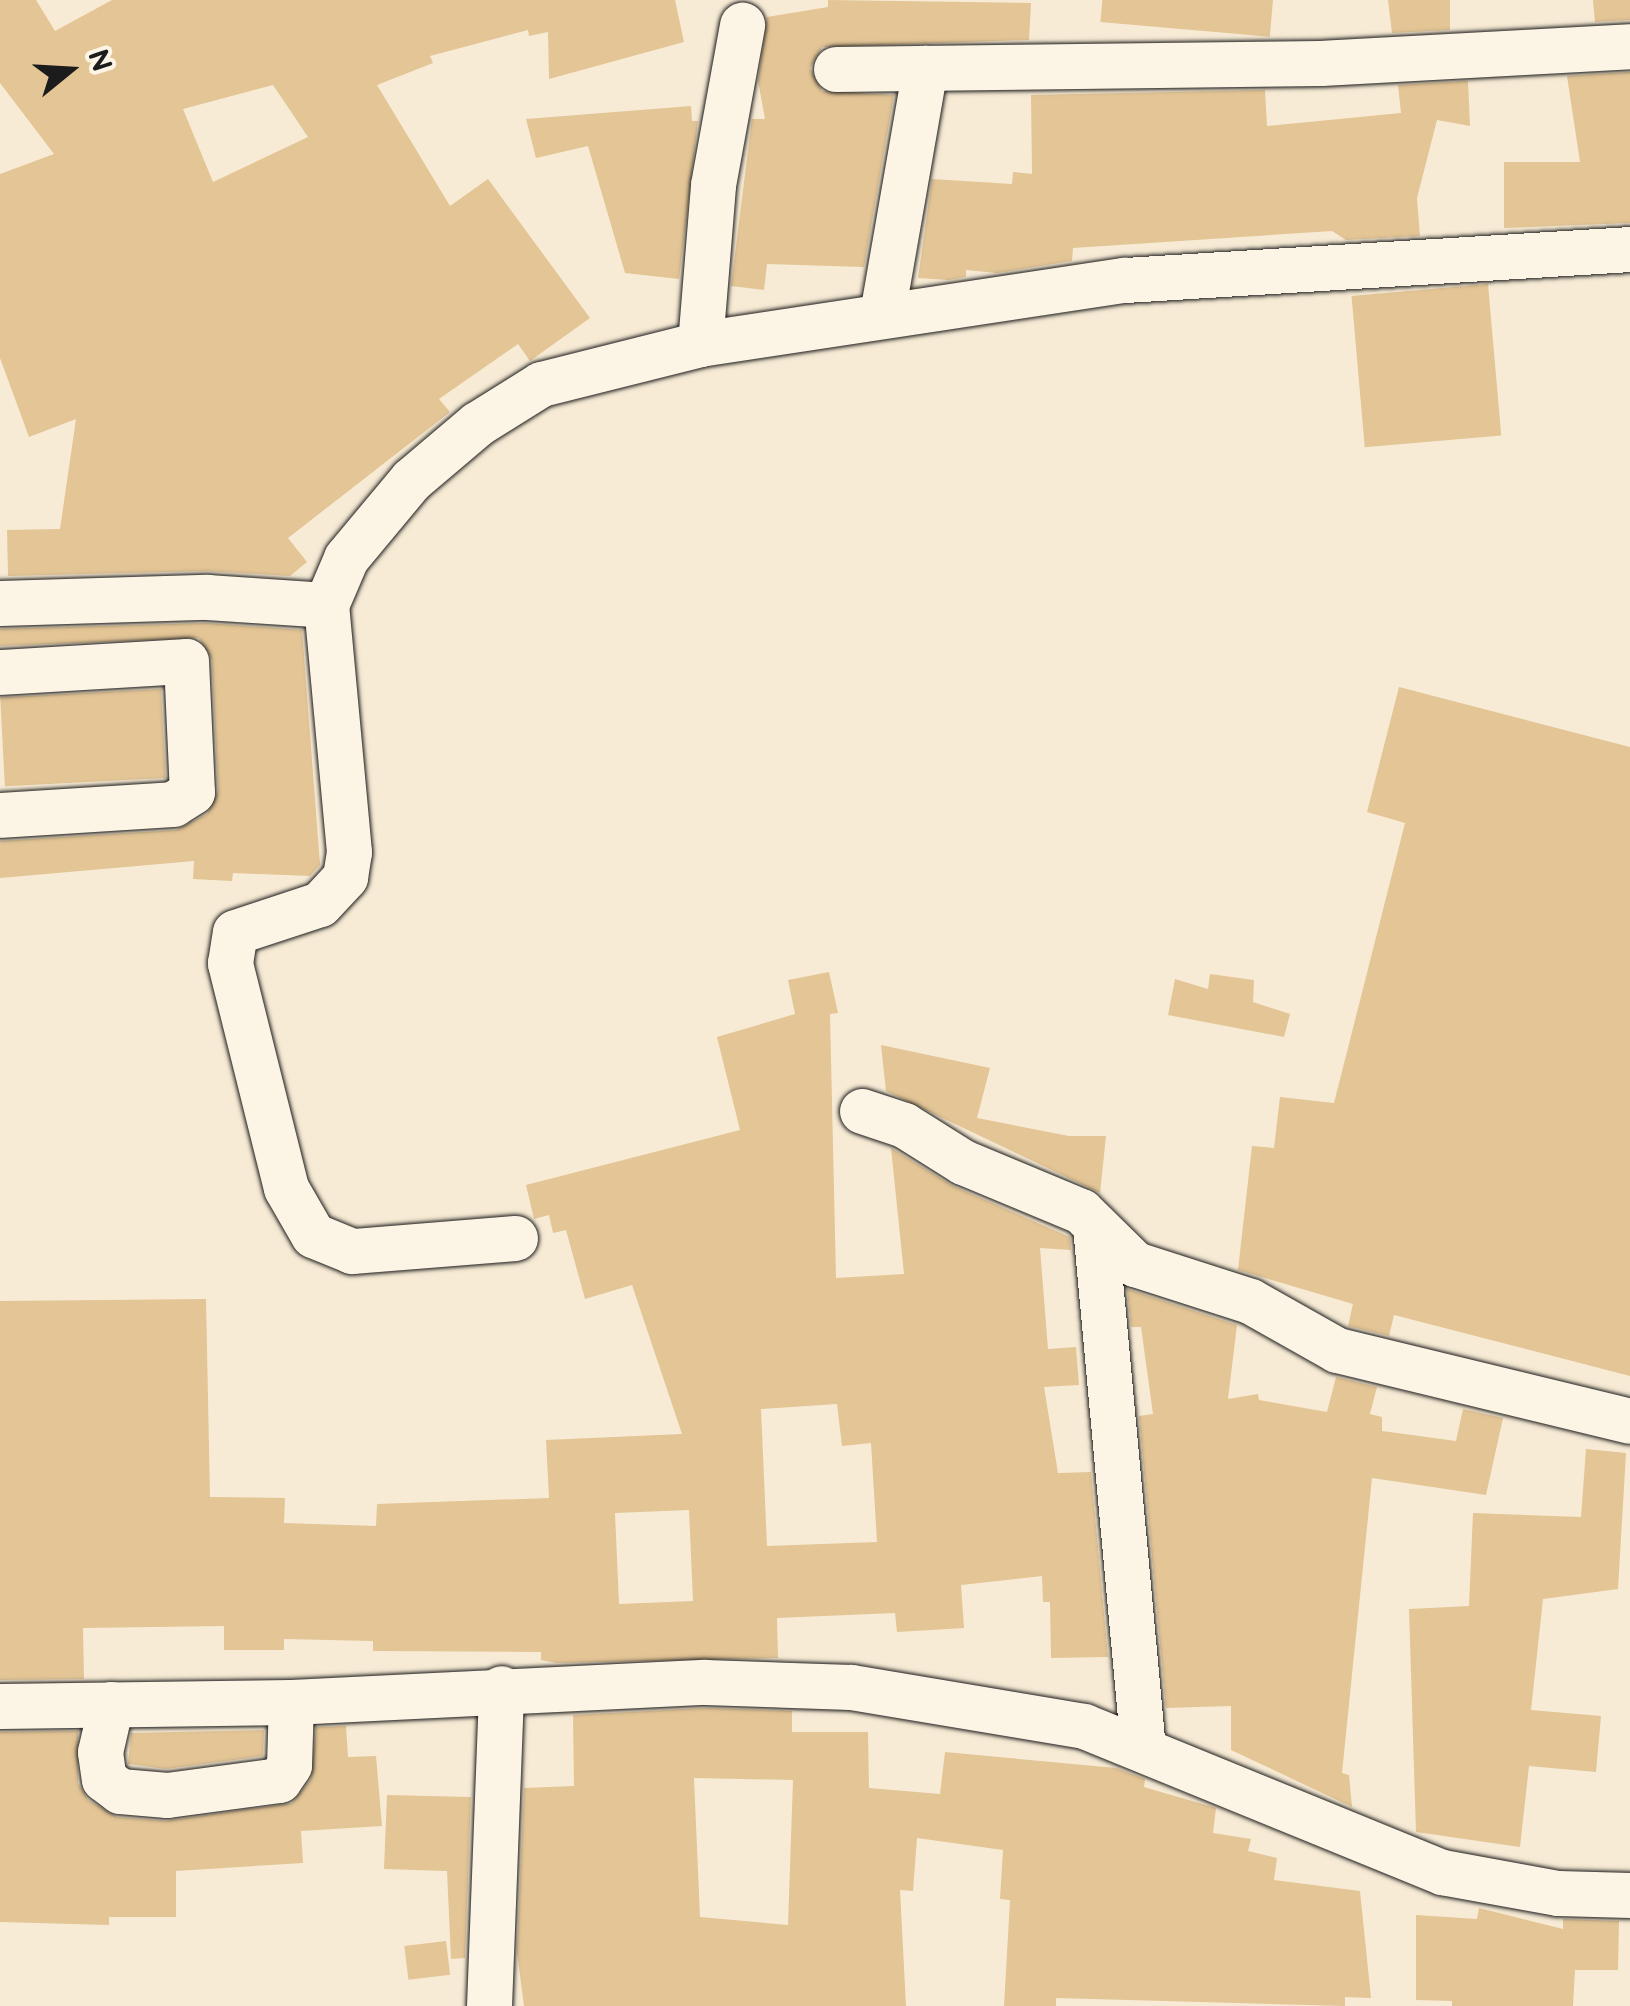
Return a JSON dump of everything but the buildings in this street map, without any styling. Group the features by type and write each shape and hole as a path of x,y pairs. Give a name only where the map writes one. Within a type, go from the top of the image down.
{"street":[{"path":"700,344 713,186 742,25"},
{"path":"836,69 1320,63 1630,46"},
{"path":"882,314 925,68"},
{"path":"514,1238 352,1251 314,1235 286,1188 228,947 243,926 320,904 345,877 344,776 326,606 346,558 411,480 477,424 541,384 700,344 1124,280 1630,249"},
{"path":"0,603 207,598 326,606"},
{"path":"0,672 186,661 192,792 174,804 0,815"},
{"path":"862,1111 1061,1201 1095,1226 1135,1264 1250,1301 1337,1350 1630,1421"},
{"path":"1095,1226 1143,1749"},
{"path":"0,1706 291,1702 501,1688 851,1687 1084,1726 1442,1872 1558,1893 1630,1895"},
{"path":"489,2006 501,1688"},
{"path":"111,1704 100,1752 104,1779 120,1791 167,1796 279,1780 289,1765 291,1702"}]}
